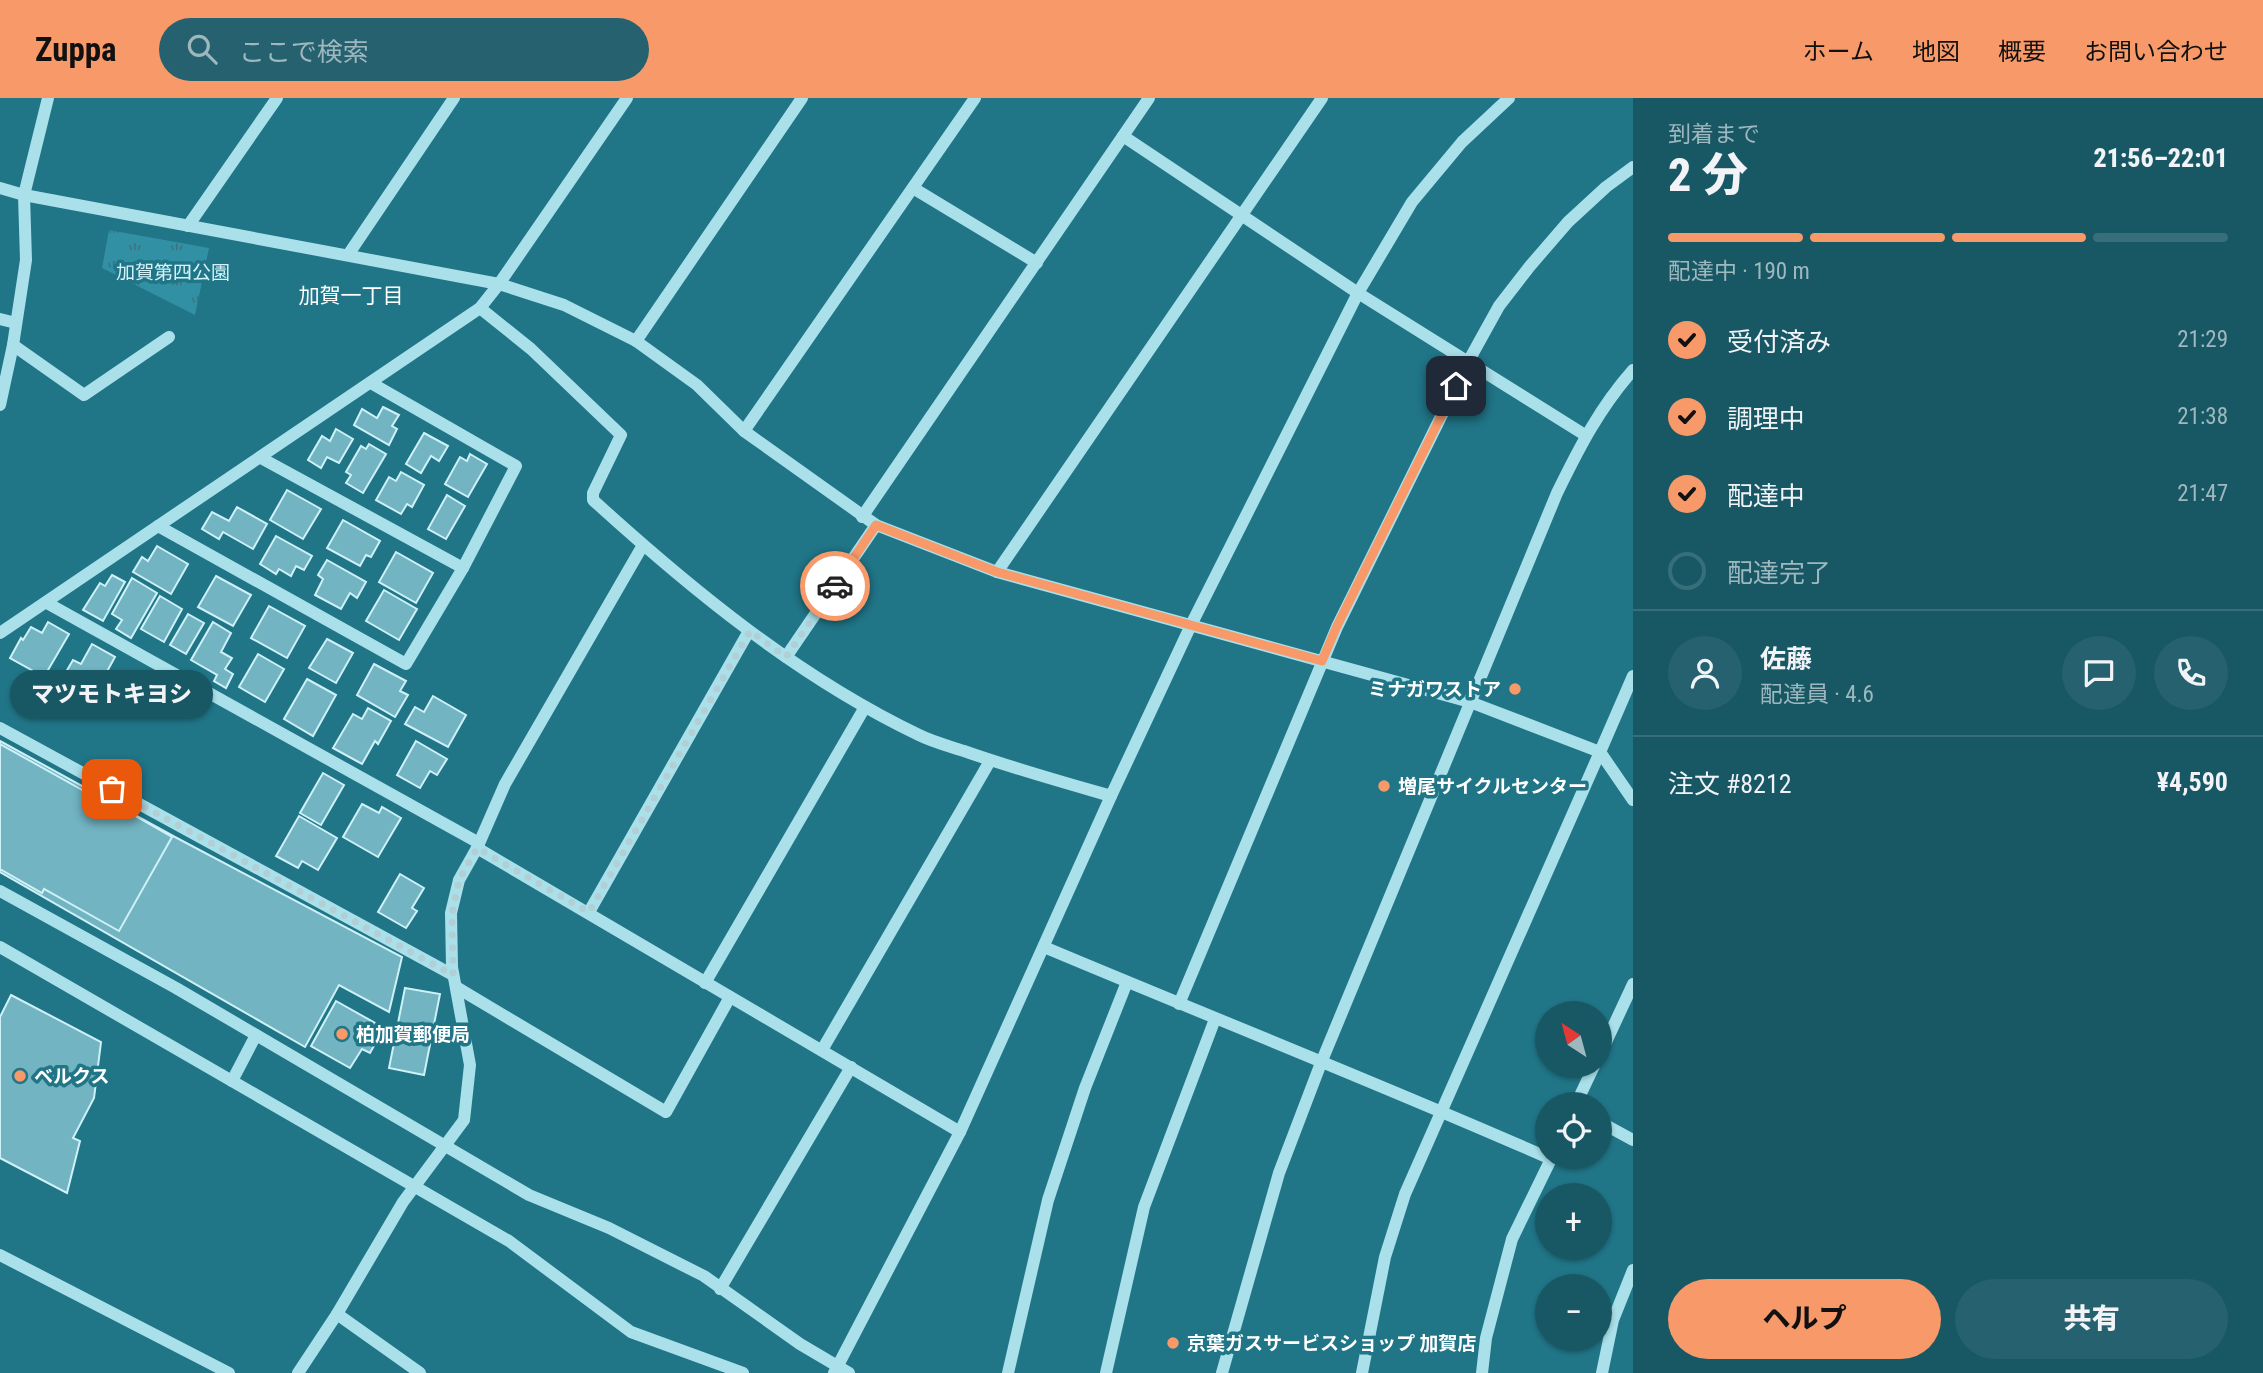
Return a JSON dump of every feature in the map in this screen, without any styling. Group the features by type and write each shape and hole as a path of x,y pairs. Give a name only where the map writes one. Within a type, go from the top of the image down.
{"street":[{"path":"0,405 13,345 26,260 24,195 48,98"},
{"path":"188,226 277,98"},
{"path":"348,255 454,98"},
{"path":"0,634 480,308 627,98"},
{"path":"636,341 802,98"},
{"path":"744,431 975,98"},
{"path":"862,516 1149,98"},
{"path":"997,572 1322,98"},
{"path":"836,1370 960,1132 1191,625 1358,293 1412,202 1462,142 1509,98"},
{"path":"1123,136 1358,293 1585,435"},
{"path":"1179,1004 1337,626 1468,362 1499,306 1530,266 1568,222 1606,187 1633,167"},
{"path":"0,188 24,195 499,284 564,305 636,341 696,385 744,431 876,525 997,572 1470,702 1601,752 1633,800"},
{"path":"913,188 1037,263"},
{"path":"480,308 531,349 621,435 593,492 593,500 643,545 750,631 864,707 921,736 990,761 1111,796"},
{"path":"0,319 16,323"},
{"path":"13,345 84,396 169,337"},
{"path":"1222,1373 1279,1173 1321,1063 1557,493 1585,435 1616,389 1633,370"},
{"path":"158,526 406,664 463,568 516,466 371,383"},
{"path":"261,458 463,568"},
{"path":"786,657 876,525"},
{"path":"298,1373 337,1314 403,1202 464,1120 470,1065 454,981 452,913 459,880 505,784 643,545"},
{"path":"47,603 478,845 705,983 960,1132"},
{"path":"589,912 750,631"},
{"path":"1362,1373 1385,1257 1405,1194 1633,676"},
{"path":"705,983 864,707"},
{"path":"0,728 454,981 666,1112 730,997"},
{"path":"822,1050 990,761"},
{"path":"0,891 176,988 529,1195 610,1228 704,1276 836,1370 849,1373"},
{"path":"0,947 509,1241 631,1332 743,1373"},
{"path":"1044,947 1535,1151"},
{"path":"1008,1373 1048,1200 1085,1088 1127,982"},
{"path":"1612,1029 1633,984"},
{"path":"1106,1373 1144,1207 1215,1019"},
{"path":"232,1081 256,1035"},
{"path":"720,1289 851,1067"},
{"path":"1612,1129 1633,1140"},
{"path":"1482,1373 1486,1338 1512,1239 1546,1169"},
{"path":"0,1255 229,1373"},
{"path":"1602,1373 1613,1320 1633,1270"},
{"path":"337,1314 420,1373"}],"green space":[{"name":"加賀第四公園","path":"109,230 209,248 195,315 102,268"}],"building":[{"path":"383,407 399,415 392,426 397,429 389,445 354,425 362,409 377,418"},
{"path":"336,429 353,439 339,463 327,457 321,468 308,460 322,436 330,441"},
{"path":"424,433 448,446 439,461 431,456 421,473 406,464"},
{"path":"369,444 386,454 363,493 346,483 351,475 346,472 361,446 366,449"},
{"path":"470,454 487,464 468,497 445,484 460,457 467,461"},
{"path":"401,472 424,485 412,507 407,504 401,514 376,500 389,477 396,481"},
{"path":"287,490 321,509 303,539 270,520"},
{"path":"447,495 465,506 446,539 428,529"},
{"path":"237,507 267,524 253,549 223,532 219,539 202,529 212,512 229,521"},
{"path":"343,520 380,541 371,557 366,555 360,566 327,548"},
{"path":"276,536 312,556 304,570 296,566 291,576 279,569 276,574 260,564"},
{"path":"157,546 188,564 171,594 133,572 142,557 148,561"},
{"path":"396,552 433,573 416,603 379,582"},
{"path":"327,560 366,582 357,598 350,593 341,609 315,595 323,579 318,575"},
{"path":"112,575 125,582 103,621 83,610 100,583 105,586"},
{"path":"216,576 251,595 233,626 198,607"},
{"path":"132,578 157,593 131,638 116,629 122,620 112,614"},
{"path":"384,590 417,609 399,640 366,621"},
{"path":"160,596 182,609 164,642 141,629"},
{"path":"269,606 305,626 287,658 251,638"},
{"path":"188,614 204,623 186,654 170,645"},
{"path":"48,622 69,634 44,677 10,658 21,638 23,640 31,627 42,633"},
{"path":"213,622 231,633 221,652 232,658 225,669 233,674 226,688 214,681 217,675 191,660"},
{"path":"327,639 353,653 336,683 309,668"},
{"path":"92,644 115,657 104,677 117,685 103,709 59,684 73,660 81,664"},
{"path":"258,654 284,669 265,702 239,687"},
{"path":"374,664 406,681 400,691 408,695 395,717 357,695"},
{"path":"307,679 336,695 313,736 284,719"},
{"path":"433,696 466,715 448,747 405,724 415,707 424,712"},
{"path":"368,708 391,721 362,764 333,748 353,714 362,719"},
{"path":"0,741 402,957 389,1012 339,985 305,1047 0,872"},
{"path":"416,741 447,759 437,775 430,771 420,788 397,775"},
{"path":"0,744 172,837 119,931 44,889 42,893 0,869"},
{"path":"323,773 344,785 321,825 300,813"},
{"path":"362,804 379,813 382,807 401,818 378,857 343,837"},
{"path":"299,816 337,838 318,870 302,861 298,868 276,856"},
{"path":"400,874 424,888 412,908 417,911 406,928 378,912"},
{"path":"405,988 440,994 424,1075 389,1068"},
{"path":"11,995 101,1042 94,1098 73,1138 80,1141 67,1193 0,1158 0,1017"},
{"path":"336,1001 384,1028 370,1053 362,1049 350,1068 311,1046"}],"way so far":[{"path":"112,789 453,975 452,913 459,880 477,848 589,912 750,631 786,657 835,586"}],"place":[{"name":"ミナガワストア","path":"1515,689"},
{"name":"増尾サイクルセンター","path":"1384,786"},
{"name":"マツモトキヨシ","path":"112,789"},
{"name":"柏加賀郵便局","path":"342,1034"},
{"name":"ベルクス","path":"20,1076"},
{"name":"京葉ガスサービスショップ 加賀店","path":"1173,1343"}],"district":[{"name":"加賀一丁目","path":"351,296"}],"route":[{"path":"835,586 876,525 997,572 1322,661 1456,386"}]}
